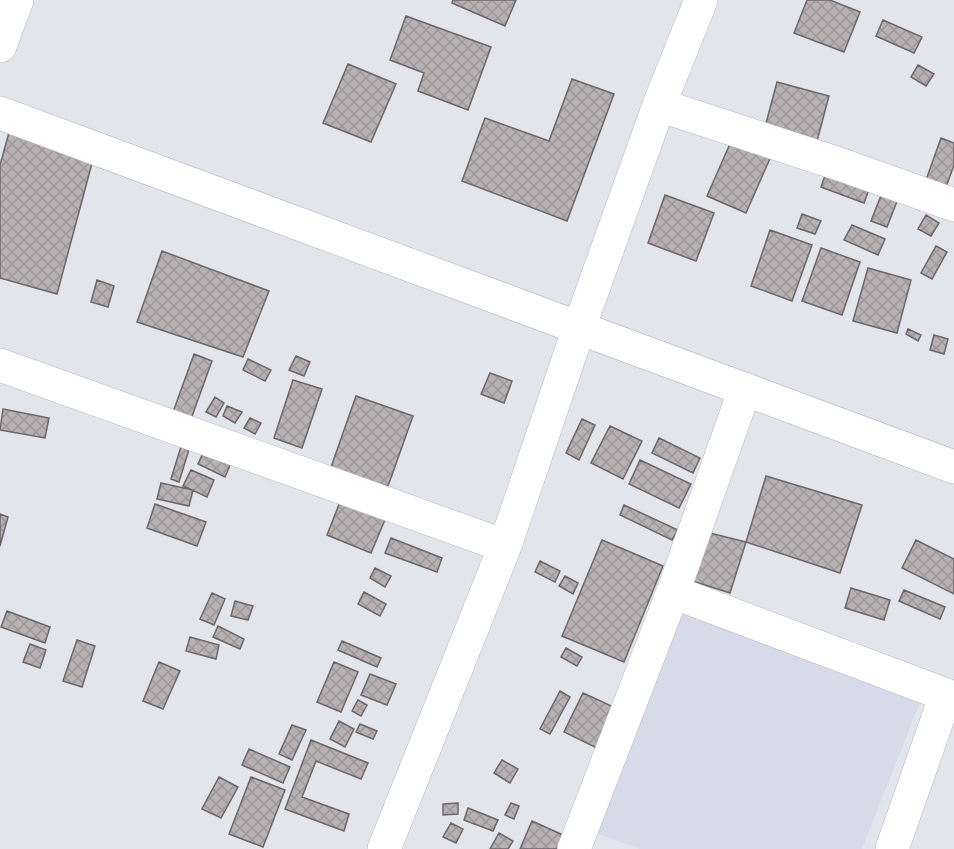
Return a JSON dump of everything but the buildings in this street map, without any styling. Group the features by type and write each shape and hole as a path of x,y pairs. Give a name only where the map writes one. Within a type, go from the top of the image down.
{"street":[{"path":"0,46 17,0"},
{"path":"384,849 505,546 579,328 659,105 701,0"},
{"path":"659,105 842,165 954,205"},
{"path":"0,113 954,467"},
{"path":"0,365 505,546"},
{"path":"578,848 745,389"},
{"path":"672,592 950,697 892,849"}],"shaded area":[{"path":"672,603 924,692 862,849 640,849 587,830"}]}
